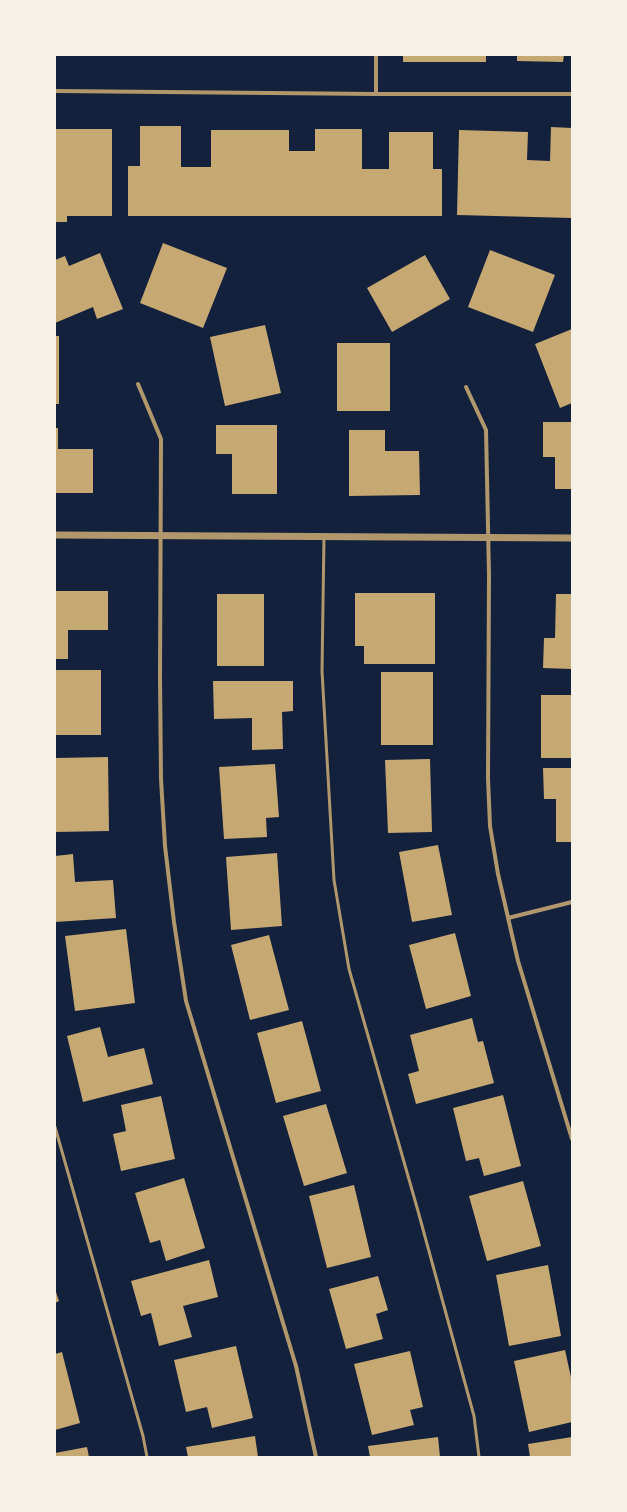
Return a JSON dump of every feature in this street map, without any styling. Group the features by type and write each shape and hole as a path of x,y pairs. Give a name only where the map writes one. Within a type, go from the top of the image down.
{"street":[{"path":"376,55 376,94"},
{"path":"55,90 376,94 572,94"},
{"path":"138,384 161,439 161,779 165,846 174,922 186,1001 296,1366 316,1457"},
{"path":"466,387 486,430 488,538 488,778 492,834 498,874 518,961 572,1139"},
{"path":"55,535 572,538"},
{"path":"508,918 572,902"}],"lane":[{"path":"324,537 322,671 334,872 347,962 418,1211 474,1416 479,1457"},
{"path":"55,1127 144,1436 147,1457"}],"building":[{"path":"403,55 486,55 486,62 403,62"},
{"path":"517,55 564,55 563,62 517,61"},
{"path":"140,126 181,126 181,167 211,167 211,130 289,130 289,151 315,151 315,129 362,129 362,169 389,169 389,132 433,132 433,169 442,169 442,216 128,216 128,166 140,166"},
{"path":"551,127 572,128 572,218 457,215 459,130 528,132 527,160 550,161"},
{"path":"55,129 112,129 112,216 67,216 67,222 55,222"},
{"path":"163,243 227,268 203,328 140,303"},
{"path":"490,250 555,275 533,332 468,307"},
{"path":"100,253 123,309 97,319 93,307 55,323 55,260 65,256 69,266"},
{"path":"425,255 450,299 392,332 367,288"},
{"path":"265,325 281,393 225,406 210,337"},
{"path":"572,329 572,403 560,408 535,344"},
{"path":"55,336 59,336 59,404 55,404"},
{"path":"337,343 390,343 390,411 337,411"},
{"path":"543,422 572,422 572,489 555,489 555,457 543,457"},
{"path":"216,425 277,425 277,494 232,494 232,454 216,454"},
{"path":"55,428 58,428 58,449 93,449 93,493 55,493"},
{"path":"349,430 385,430 385,451 419,451 420,495 349,496"},
{"path":"55,591 108,591 108,630 68,630 68,659 55,659"},
{"path":"355,593 435,593 435,664 364,664 364,646 355,646"},
{"path":"217,594 264,594 264,666 217,666"},
{"path":"556,594 572,594 572,669 543,668 544,638 555,638"},
{"path":"55,670 101,670 101,735 55,735"},
{"path":"381,672 433,672 433,745 381,745"},
{"path":"213,681 293,681 293,711 282,712 283,749 252,750 252,718 214,719"},
{"path":"541,695 572,695 572,758 541,758"},
{"path":"108,757 109,831 55,832 55,758"},
{"path":"430,759 432,832 388,833 385,760"},
{"path":"275,764 279,817 266,818 267,837 224,839 219,767"},
{"path":"543,768 572,768 572,842 556,842 556,799 544,799"},
{"path":"438,845 452,915 412,922 399,852"},
{"path":"277,853 282,926 231,930 226,857"},
{"path":"73,854 75,882 113,880 116,918 55,922 55,856"},
{"path":"126,929 135,1003 75,1011 65,936"},
{"path":"455,933 471,996 426,1009 409,945"},
{"path":"269,935 289,1010 250,1020 231,945"},
{"path":"472,1018 478,1042 483,1041 494,1083 416,1104 408,1074 419,1071 410,1035"},
{"path":"302,1021 321,1091 276,1103 257,1033"},
{"path":"100,1027 108,1057 144,1048 153,1084 83,1102 67,1036"},
{"path":"503,1095 521,1166 484,1176 479,1158 466,1161 453,1108"},
{"path":"161,1096 175,1159 121,1171 113,1134 126,1131 121,1105"},
{"path":"326,1104 347,1173 304,1186 283,1116"},
{"path":"184,1178 205,1248 166,1261 160,1240 150,1243 135,1193"},
{"path":"523,1181 541,1246 487,1261 469,1196"},
{"path":"354,1185 371,1257 327,1268 309,1196"},
{"path":"209,1260 218,1297 183,1306 192,1337 159,1346 151,1313 141,1316 131,1281"},
{"path":"548,1265 561,1336 509,1346 496,1275"},
{"path":"378,1276 388,1310 376,1314 383,1339 346,1349 329,1289"},
{"path":"55,1289 59,1301 55,1303"},
{"path":"236,1346 253,1418 212,1428 207,1407 186,1412 174,1360"},
{"path":"565,1350 572,1382 572,1422 529,1432 514,1361"},
{"path":"410,1351 423,1407 410,1410 414,1425 372,1435 354,1364"},
{"path":"62,1352 80,1423 55,1430 55,1354"},
{"path":"255,1436 258,1457 188,1457 186,1447"},
{"path":"438,1437 440,1457 370,1457 368,1446"},
{"path":"572,1437 572,1457 530,1457 528,1444"},
{"path":"87,1447 89,1457 55,1457 55,1453"}]}
